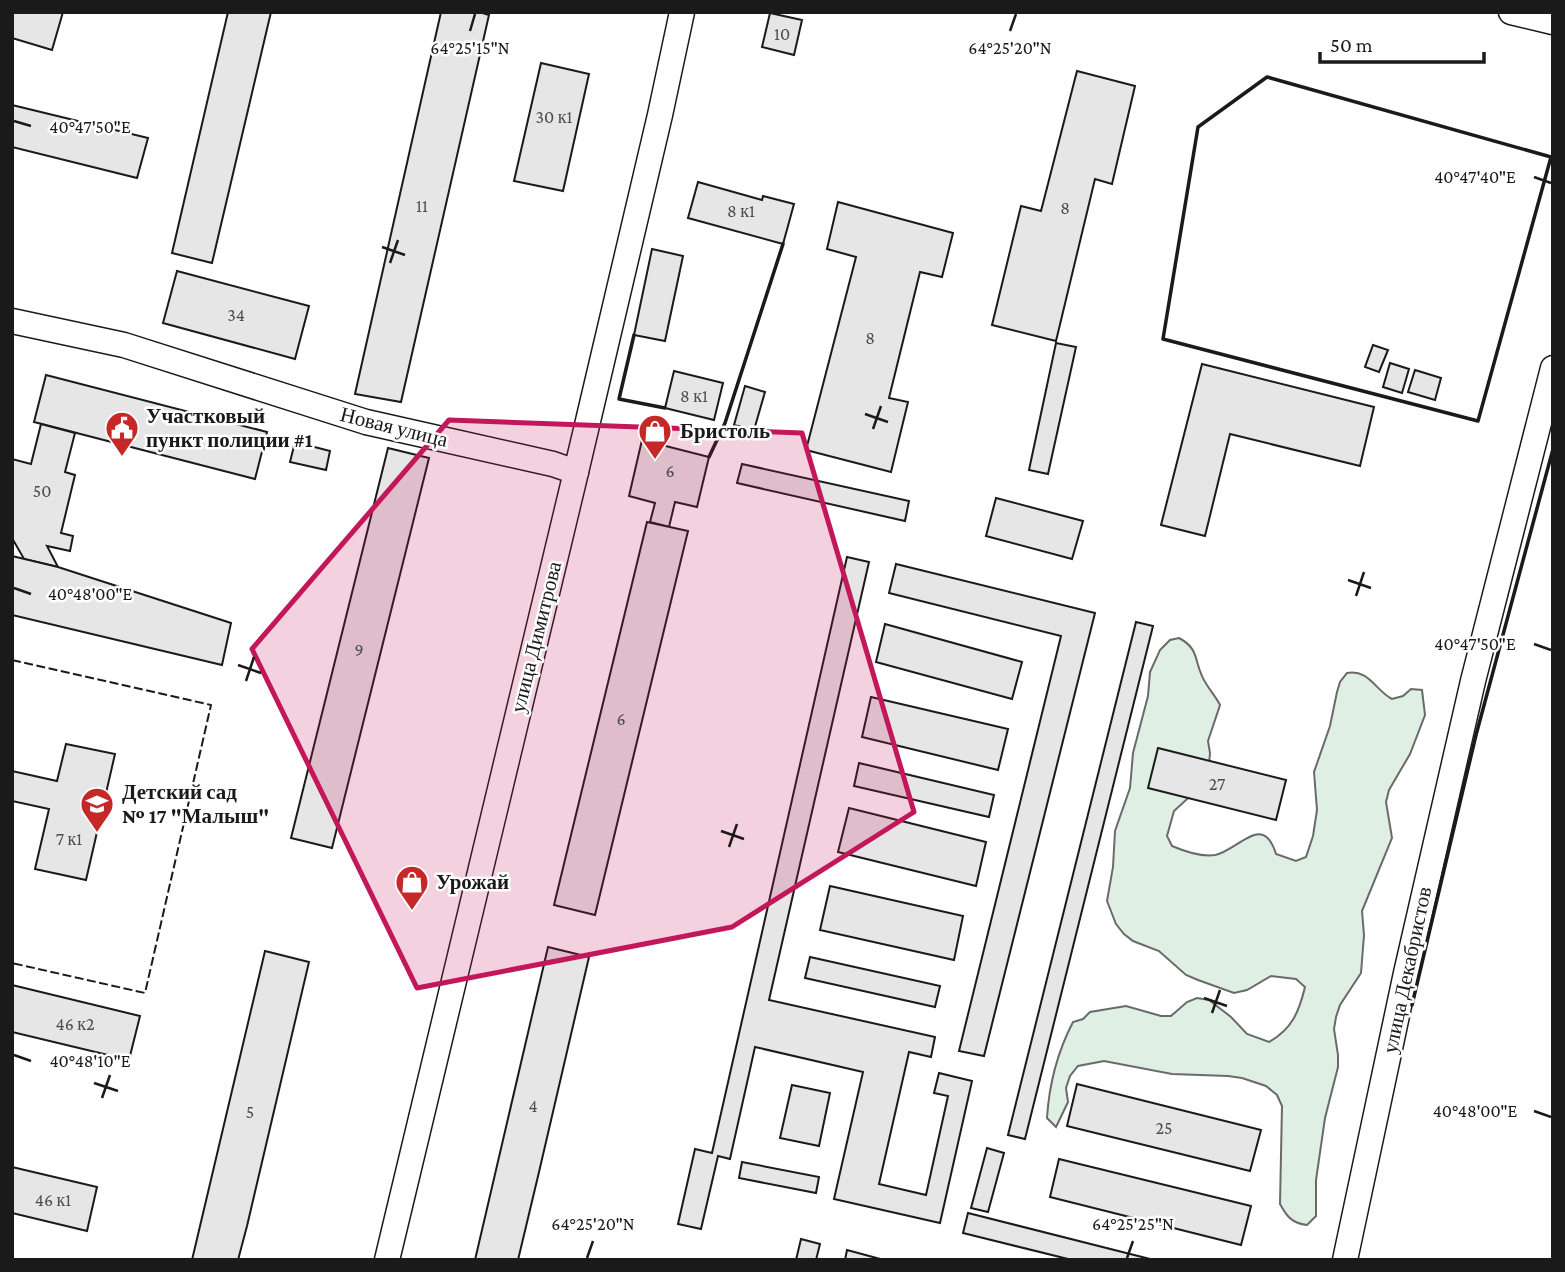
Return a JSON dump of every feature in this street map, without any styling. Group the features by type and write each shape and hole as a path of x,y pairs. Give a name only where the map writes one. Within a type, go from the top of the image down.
{"street":[{"name":"улица Димитрова","path":"387,1260 576,472 682,12"},
{"path":"1511,12 1553,22"},
{"name":"Новая улица","path":"12,321 124,345 366,422 553,464 576,472"},
{"name":"улица Декабристов","path":"1345,1260 1406,973 1473,681 1553,369"}],"highlighted area":[{"path":"449,420 802,433 914,812 732,927 417,988 252,649"}],"green space":[{"path":"1179,638 1193,650 1204,680 1220,705 1208,741 1209,765 1197,790 1174,811 1167,836 1172,846 1194,853 1215,855 1257,834 1264,835 1271,842 1276,854 1296,861 1306,857 1317,810 1314,772 1330,726 1340,682 1347,673 1361,674 1392,699 1403,696 1411,689 1422,690 1425,715 1410,754 1389,790 1386,802 1392,838 1362,911 1364,935 1361,973 1340,1005 1336,1017 1334,1029 1338,1067 1325,1118 1316,1180 1316,1216 1307,1225 1290,1219 1280,1204 1282,1106 1277,1095 1266,1086 1242,1078 1172,1074 1104,1061 1078,1066 1070,1076 1066,1088 1068,1102 1056,1127 1047,1118 1052,1081 1063,1045 1073,1022 1083,1019 1090,1012 1126,1006 1161,1016 1171,1016 1187,1002 1197,998 1209,1000 1247,1034 1269,1042 1289,1025 1303,996 1305,987 1296,979 1271,976 1247,990 1234,993 1186,975 1159,951 1133,941 1124,934 1116,924 1107,901 1113,867 1115,831 1130,788 1133,753 1148,696 1150,672 1160,650 1170,640"}],"building":[{"path":"12,12 63,12 52,50 12,38"},
{"path":"228,12 271,12 212,263 172,253"},
{"path":"441,12 479,12 489,15 401,402 355,394"},
{"path":"770,13 802,20 794,55 762,47"},
{"path":"541,63 589,74 563,191 514,181"},
{"path":"1077,71 1135,86 1112,184 1095,179 1056,341 992,325 1021,206 1041,211"},
{"path":"12,105 148,138 137,178 12,147"},
{"path":"698,182 762,200 763,196 794,204 783,244 688,218"},
{"path":"838,202 953,233 942,277 920,272 889,398 908,402 891,472 806,450 856,257 827,249"},
{"path":"652,249 683,256 665,341 634,335"},
{"path":"177,271 309,306 295,359 163,323"},
{"path":"1056,343 1076,347 1048,474 1029,470"},
{"path":"1373,345 1388,350 1379,372 1365,367"},
{"path":"1390,363 1409,369 1402,393 1383,387"},
{"path":"1202,364 1374,407 1360,466 1230,434 1205,536 1161,525"},
{"path":"1415,370 1441,378 1435,400 1408,392"},
{"path":"674,371 723,383 714,420 665,408"},
{"path":"46,375 267,432 255,479 34,422"},
{"path":"745,386 765,392 754,430 734,425"},
{"path":"41,424 75,433 65,472 75,475 61,533 73,536 70,551 47,546 58,567 24,559 12,538 12,459 31,464"},
{"path":"642,440 709,457 697,507 675,502 669,527 650,522 655,503 629,496"},
{"path":"295,442 330,451 326,470 290,462"},
{"path":"388,448 429,458 332,848 291,838"},
{"path":"742,464 909,501 905,521 737,483"},
{"path":"996,498 1083,521 1072,559 986,536"},
{"path":"647,522 688,531 595,915 554,905"},
{"path":"12,556 58,567 231,623 222,665 12,615"},
{"path":"847,557 869,562 769,1000 935,1037 931,1057 909,1052 879,1184 926,1195 948,1096 934,1093 939,1073 972,1081 940,1223 834,1199 863,1072 755,1047 730,1159 718,1156 701,1229 678,1224 695,1149 712,1153"},
{"path":"896,564 1095,613 984,1056 959,1051 1061,636 889,593"},
{"path":"1136,622 1153,626 1025,1139 1008,1135"},
{"path":"885,624 1022,662 1012,699 876,662"},
{"path":"871,697 1008,729 998,770 862,737"},
{"path":"66,744 115,754 86,880 35,869 49,809 12,801 12,771 57,781"},
{"path":"1158,748 1286,780 1276,820 1148,788"},
{"path":"859,763 994,795 989,817 854,786"},
{"path":"849,808 986,842 976,886 838,852"},
{"path":"830,886 963,916 954,960 820,930"},
{"path":"548,947 589,957 539,1172 518,1260 475,1260"},
{"path":"265,951 309,962 247,1226 238,1260 192,1260"},
{"path":"810,957 940,986 935,1007 805,978"},
{"path":"12,985 140,1016 129,1060 12,1032"},
{"path":"1077,1084 1261,1130 1250,1171 1067,1126"},
{"path":"792,1085 830,1093 819,1146 780,1138"},
{"path":"987,1148 1004,1153 988,1212 971,1208"},
{"path":"1059,1159 1251,1206 1241,1245 1050,1197"},
{"path":"742,1162 819,1177 816,1193 739,1178"},
{"path":"12,1167 97,1187 87,1231 12,1213"},
{"path":"968,1213 1154,1260 1072,1260 963,1233"},
{"path":"801,1239 820,1244 816,1260 796,1260"},
{"path":"847,1250 884,1260 845,1260"}],"fence":[{"path":"12,660 211,705 145,993 12,963"}],"wall":[{"path":"1267,77 1551,157 1478,421 1163,339 1198,127 1267,77"},
{"path":"709,457 725,423 783,244"},
{"path":"634,335 619,399 665,408"},
{"path":"1412,1005 1476,735 1553,449"}],"place":[{"name":"Участковый пункт полиции #1","path":"122,458"},
{"name":"Бристоль","path":"655,461"},
{"name":"Детский сад № 17 \"Малыш\"","path":"97,834"},
{"name":"Урожай","path":"412,912"}]}
